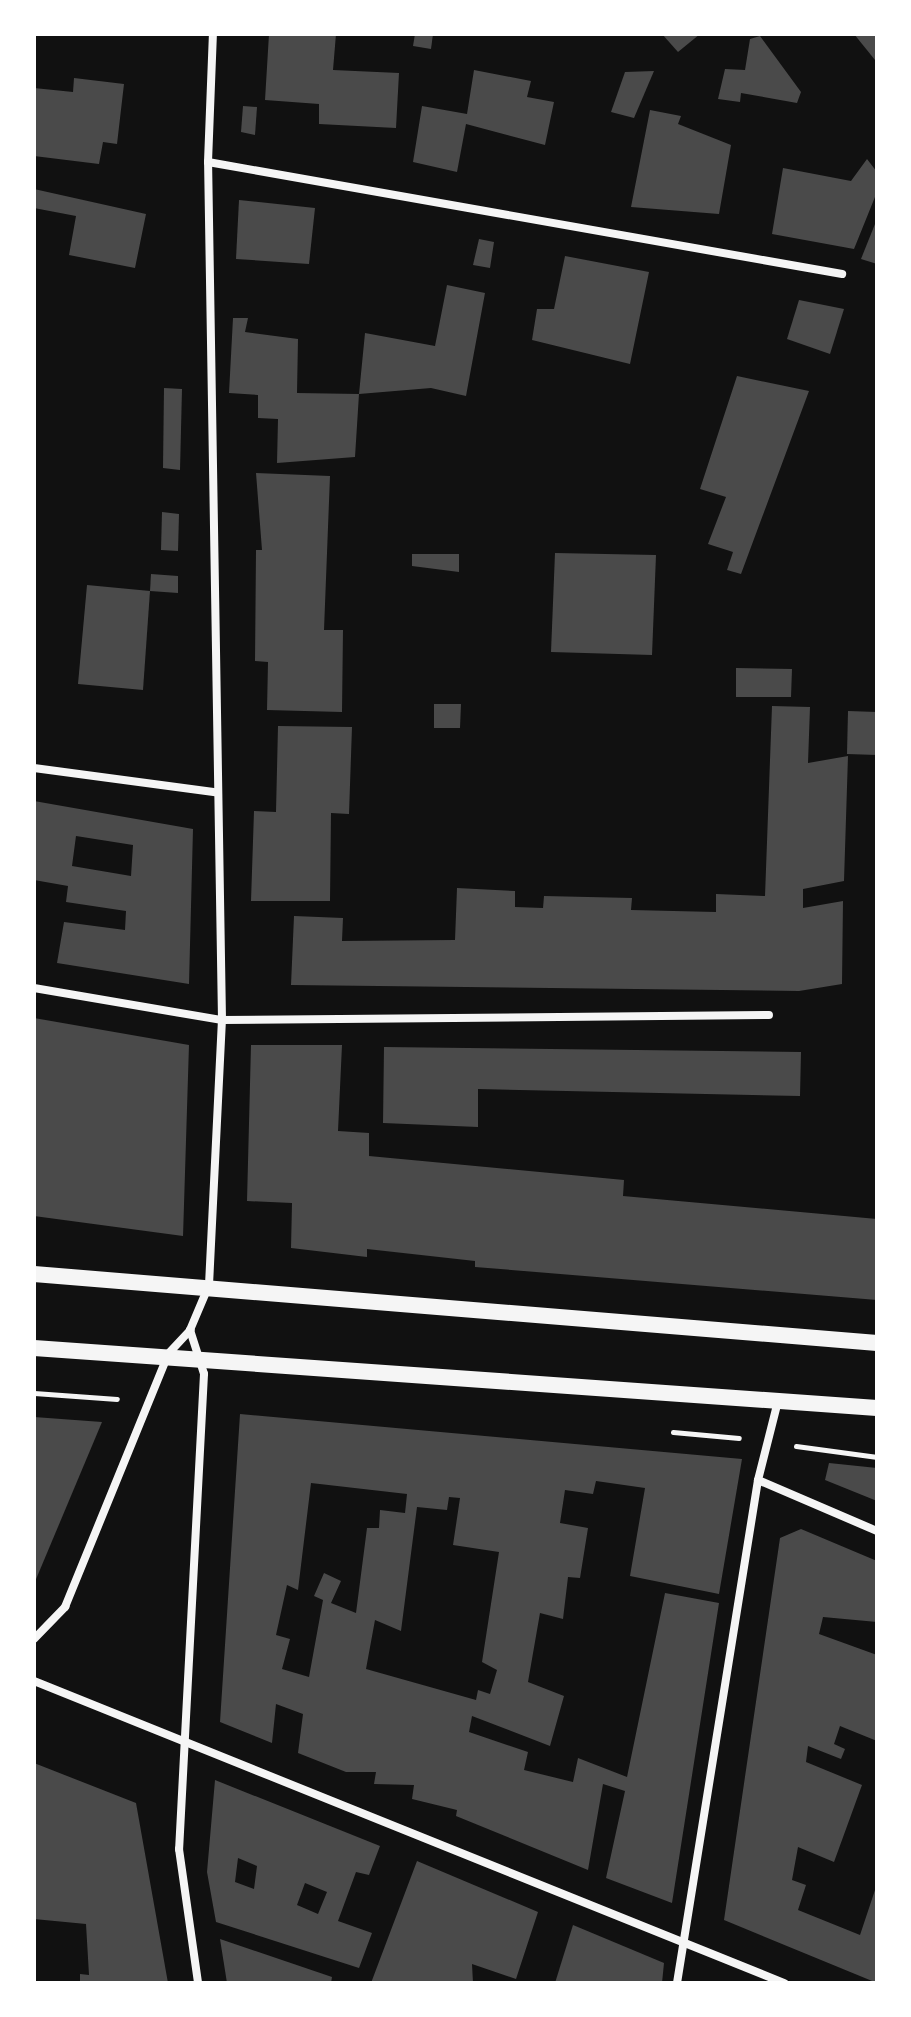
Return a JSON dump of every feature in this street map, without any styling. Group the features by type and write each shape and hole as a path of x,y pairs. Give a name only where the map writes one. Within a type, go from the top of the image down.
{"main road":[{"path":"34,1274 209,1285 877,1343"},
{"path":"34,1348 168,1354 204,1360 877,1408"}],"street":[{"path":"34,1639 65,1607 168,1354 190,1330 209,1285 222,1020 215,792 208,162 213,34"},
{"path":"208,162 842,274"},
{"path":"34,768 215,792"},
{"path":"34,988 222,1020 769,1015"},
{"path":"190,1330 204,1360 187,1740 179,1849 198,1983"},
{"path":"677,1983 758,1480 778,1401"},
{"path":"758,1480 877,1531"},
{"path":"34,1681 187,1740 784,1983"}],"path":[{"path":"34,1393 150,1402"},
{"path":"768,1440 877,1457"}],"building":[{"path":"269,34 336,34 333,70 399,73 396,128 319,124 319,104 265,100"},
{"path":"415,34 433,34 431,49 413,46"},
{"path":"662,34 700,34 678,52"},
{"path":"854,34 877,34 877,59 875,60"},
{"path":"760,36 801,92 797,103 741,93 740,102 718,99 725,69 745,70 750,39"},
{"path":"474,70 531,81 527,97 554,102 545,145 466,124 457,172 413,162 422,106 467,114"},
{"path":"654,71 634,118 611,112 625,72"},
{"path":"74,78 124,84 117,144 103,142 99,164 34,156 34,88 73,92"},
{"path":"243,106 257,107 255,135 241,132"},
{"path":"650,110 681,116 678,124 731,145 719,214 631,207"},
{"path":"867,159 877,172 877,192 854,249 772,234 783,168 851,181"},
{"path":"34,189 146,214 135,268 69,255 76,216 34,208"},
{"path":"239,200 315,208 309,264 236,259"},
{"path":"877,219 877,264 861,259"},
{"path":"479,239 494,242 490,268 473,265"},
{"path":"565,256 649,272 630,364 532,340 537,309 554,309"},
{"path":"447,285 485,293 466,396 431,388 359,394 365,333 435,346"},
{"path":"799,300 844,309 830,354 787,339"},
{"path":"233,318 248,318 245,332 298,339 297,393 359,394 355,457 277,463 278,419 258,418 258,395 229,393"},
{"path":"737,376 809,391 741,574 727,570 733,552 708,544 726,497 700,489"},
{"path":"164,388 182,389 180,470 163,468"},
{"path":"256,473 330,476 324,630 343,630 342,712 267,710 268,662 255,661 256,550 262,550"},
{"path":"162,512 179,514 178,551 161,550"},
{"path":"555,553 656,555 652,655 551,652"},
{"path":"412,554 459,554 459,572 412,566"},
{"path":"151,574 178,576 178,593 150,591"},
{"path":"87,585 150,591 143,690 78,684"},
{"path":"736,668 792,669 791,697 736,697"},
{"path":"434,704 461,704 460,728 434,728"},
{"path":"772,706 810,707 808,763 848,756 844,881 803,889 803,908 843,901 842,984 799,991 291,985 294,916 343,918 342,941 455,940 457,888 515,891 515,907 543,908 544,896 632,898 631,910 716,912 716,894 765,896"},
{"path":"848,711 877,712 877,755 847,754"},
{"path":"278,726 352,727 349,814 331,813 330,901 251,901 254,811 276,812"},
{"path":"34,801 193,829 189,984 57,963 64,922 125,930 126,911 66,902 68,886 34,880","holes":["76,836 133,845 131,876 72,866"]},
{"path":"34,1018 189,1045 183,1236 34,1216"},
{"path":"251,1045 342,1045 338,1131 369,1133 369,1156 624,1180 623,1196 877,1219 877,1300 475,1267 475,1261 367,1249 367,1257 291,1248 292,1203 247,1201"},
{"path":"384,1047 801,1052 800,1096 478,1089 478,1127 383,1123"},
{"path":"240,1414 742,1459 719,1594 630,1576 645,1488 596,1481 593,1494 565,1490 560,1523 588,1528 580,1578 568,1577 563,1619 540,1613 528,1682 564,1696 550,1746 472,1716 469,1732 528,1752 524,1770 573,1782 578,1758 627,1777 665,1593 719,1603 672,1903 606,1878 625,1791 603,1784 588,1870 456,1816 457,1810 412,1799 414,1785 374,1784 376,1772 346,1772 298,1753 303,1714 276,1704 272,1743 220,1722","holes":["311,1483 407,1494 405,1513 380,1510 379,1528 367,1528 356,1613 331,1603 341,1581 324,1573 314,1596 323,1600 309,1677 282,1669 290,1639 276,1635 287,1585 298,1590","449,1497 460,1498 453,1545 499,1552 482,1662 497,1670 490,1694 478,1690 476,1700 366,1669 375,1620 401,1631 417,1507 447,1510"]},
{"path":"34,1417 102,1422 34,1584"},
{"path":"829,1463 877,1468 877,1501 825,1480"},
{"path":"801,1529 877,1561 877,1622 823,1617 819,1634 877,1655 877,1741 840,1726 834,1744 845,1749 841,1759 808,1746 806,1762 862,1785 834,1862 798,1847 792,1880 806,1885 798,1910 860,1935 877,1884 877,1983 724,1920 780,1538"},
{"path":"34,1763 136,1803 168,1983 80,1983 80,1974 89,1975 86,1924 34,1919"},
{"path":"215,1780 380,1846 369,1875 356,1872 338,1921 372,1933 359,1968 216,1922 207,1872","holes":["238,1858 257,1866 254,1889 235,1882","305,1883 327,1892 318,1914 297,1905"]},
{"path":"417,1861 538,1912 516,1979 472,1964 473,1983 371,1983"},
{"path":"573,1925 664,1963 662,1983 555,1983"},
{"path":"220,1939 332,1977 331,1983 227,1983"}]}
